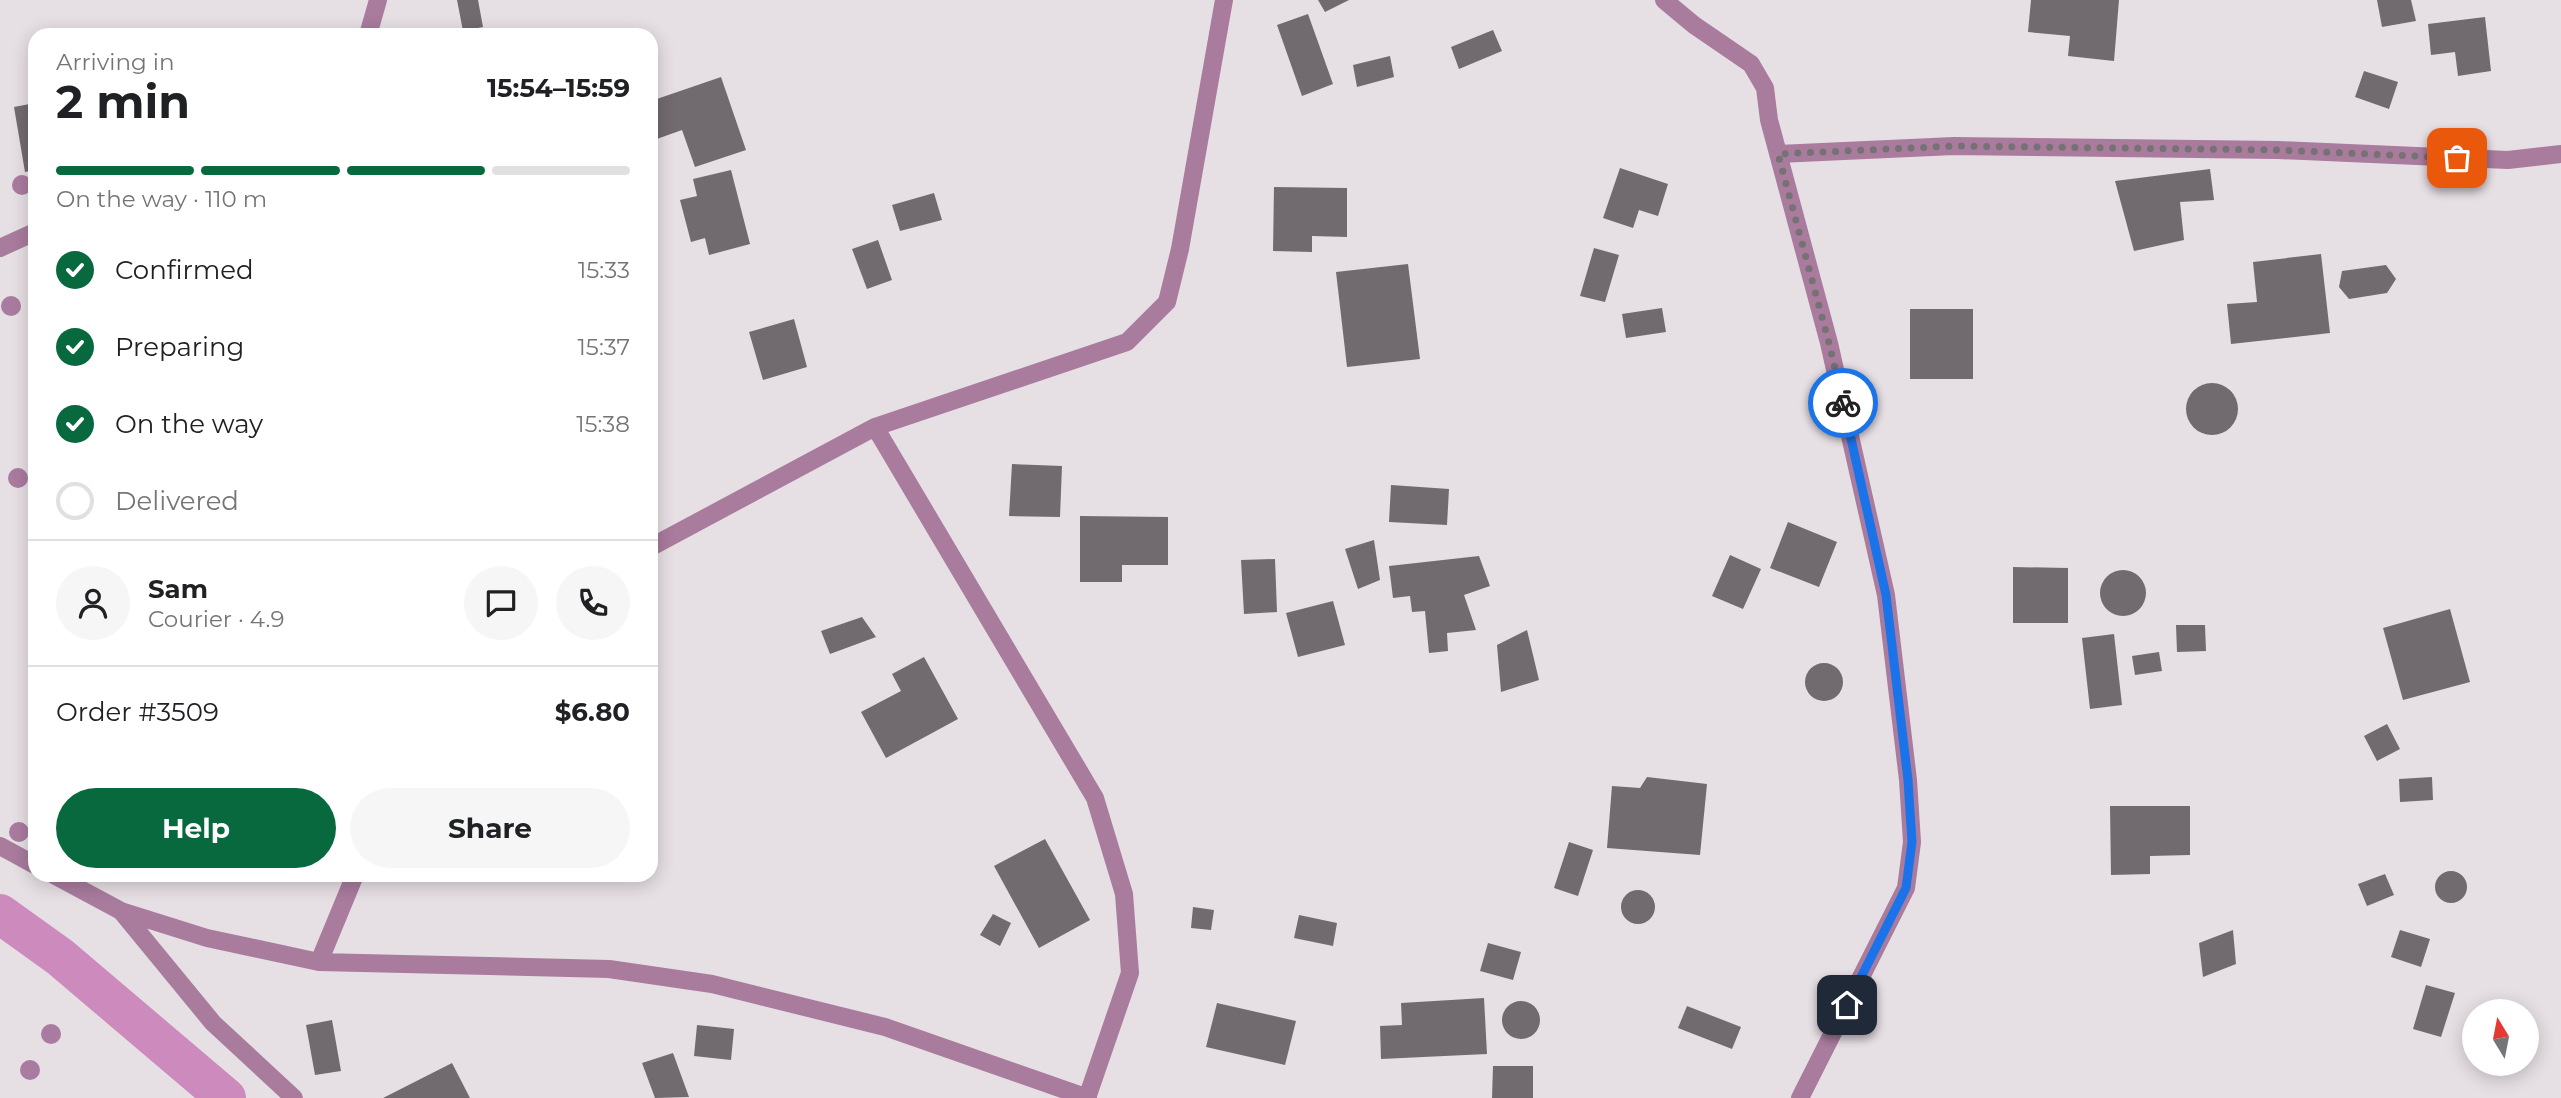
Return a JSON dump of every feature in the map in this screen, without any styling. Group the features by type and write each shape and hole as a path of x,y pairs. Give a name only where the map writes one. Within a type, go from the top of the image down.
{"street":[{"path":"370,28 378,0"},
{"path":"658,543 875,427 1127,342 1167,302 1180,249 1224,0"},
{"path":"1664,0 1694,25 1751,64 1765,88 1769,120 1829,343 1886,595 1908,780 1912,842 1906,888 1800,1098"},
{"path":"1778,154 1954,146 2279,150 2508,160 2561,154"},
{"path":"0,248 28,235"},
{"path":"67,882 121,911 207,938 319,962 609,970 712,984 885,1027 1087,1098 1130,973 1124,894 1095,798 875,427"},
{"path":"0,846 28,861"},
{"path":"319,962 352,882"},
{"path":"121,911 213,1023 294,1098"}],"building":[{"path":"457,0 478,0 483,27 462,28"},
{"path":"1318,0 1349,0 1325,12"},
{"path":"2031,0 2119,0 2114,61 2068,56 2070,36 2028,32"},
{"path":"2377,0 2411,0 2416,21 2382,27"},
{"path":"1308,14 1333,84 1302,96 1277,25"},
{"path":"2485,17 2491,71 2458,76 2455,52 2431,55 2428,24"},
{"path":"1493,30 1502,51 1459,69 1451,47"},
{"path":"1390,56 1394,77 1357,87 1353,65"},
{"path":"2364,71 2398,82 2389,109 2355,97"},
{"path":"721,77 746,150 695,167 682,130 658,139 658,99"},
{"path":"28,104 28,171 25,172 14,107"},
{"path":"1620,168 1668,184 1658,216 1639,210 1633,228 1603,218"},
{"path":"2210,169 2214,200 2180,202 2184,240 2134,251 2115,181"},
{"path":"731,170 750,244 709,255 705,238 691,242 680,200 697,196 693,179"},
{"path":"1274,187 1347,188 1347,237 1312,236 1312,252 1273,251"},
{"path":"934,193 942,220 900,231 892,205"},
{"path":"878,240 892,280 867,289 852,249"},
{"path":"1594,248 1619,255 1605,302 1580,296"},
{"path":"2321,254 2330,333 2231,344 2227,304 2257,302 2253,262"},
{"path":"1408,264 1420,359 1347,367 1336,272"},
{"path":"2386,265 2396,279 2387,293 2349,299 2339,287 2342,271"},
{"path":"1662,308 1666,332 1626,338 1622,314"},
{"path":"1910,309 1973,309 1973,379 1910,379"},
{"path":"794,319 807,367 763,380 749,332"},
{"path":"2212,383 2222,385 2230,391 2236,399 2236,419 2230,427 2222,433 2212,435 2202,433 2194,427 2188,419 2186,409 2188,399 2194,391 2202,385"},
{"path":"1012,464 1062,466 1060,517 1009,516"},
{"path":"1391,485 1449,489 1447,525 1389,522"},
{"path":"1080,516 1168,517 1168,565 1122,565 1122,582 1080,582"},
{"path":"1788,522 1837,542 1819,587 1770,568"},
{"path":"1374,540 1380,580 1358,589 1345,549"},
{"path":"1730,555 1761,569 1743,609 1712,596"},
{"path":"1479,556 1490,586 1464,595 1476,630 1447,633 1448,651 1429,653 1425,611 1412,612 1410,596 1393,598 1389,566"},
{"path":"1275,559 1277,612 1244,614 1241,560"},
{"path":"2013,567 2068,568 2068,623 2013,623"},
{"path":"2123,570 2139,577 2146,593 2139,609 2123,616 2107,609 2100,593 2107,577"},
{"path":"1333,601 1345,645 1298,657 1286,613"},
{"path":"2450,609 2470,682 2403,700 2383,628"},
{"path":"862,617 876,637 830,654 821,631"},
{"path":"2176,625 2205,625 2206,651 2177,652"},
{"path":"1527,630 1539,680 1501,692 1497,645"},
{"path":"2114,634 2122,705 2090,709 2082,638"},
{"path":"2159,652 2162,671 2135,675 2132,656"},
{"path":"924,657 958,719 886,758 861,712 901,691 892,674"},
{"path":"1824,663 1837,669 1843,682 1837,695 1824,701 1811,695 1805,682 1811,669"},
{"path":"2387,724 2400,749 2377,761 2364,736"},
{"path":"1647,777 1707,784 1700,855 1607,848 1612,786 1640,788"},
{"path":"2432,777 2433,800 2400,802 2399,779"},
{"path":"2110,806 2190,806 2190,855 2150,856 2150,874 2111,875"},
{"path":"1045,839 1090,920 1039,948 994,866"},
{"path":"1569,842 1593,850 1578,896 1554,888"},
{"path":"2451,871 2462,876 2467,887 2462,898 2451,903 2440,898 2435,887 2440,876"},
{"path":"2385,874 2394,895 2367,906 2358,884"},
{"path":"1638,890 1650,895 1655,907 1650,919 1638,924 1626,919 1621,907 1626,895"},
{"path":"1193,907 1214,910 1211,930 1191,928"},
{"path":"993,914 1011,923 1000,946 980,935"},
{"path":"1299,915 1337,923 1333,946 1294,938"},
{"path":"2233,930 2236,964 2203,977 2199,943"},
{"path":"2400,930 2430,939 2421,967 2391,957"},
{"path":"1488,943 1521,952 1513,980 1480,971"},
{"path":"2426,985 2455,993 2441,1037 2413,1029"},
{"path":"1484,998 1487,1054 1381,1059 1380,1026 1402,1025 1401,1003"},
{"path":"1521,1001 1535,1006 1540,1020 1535,1034 1521,1039 1507,1034 1502,1020 1507,1006"},
{"path":"1217,1003 1296,1021 1285,1065 1206,1047"},
{"path":"1687,1006 1741,1027 1732,1049 1678,1028"},
{"path":"332,1020 341,1071 315,1075 306,1025"},
{"path":"697,1025 734,1029 731,1060 694,1056"},
{"path":"673,1053 689,1097 655,1098 642,1063"},
{"path":"452,1063 470,1098 383,1098"},
{"path":"1493,1066 1533,1066 1533,1098 1492,1098"}],"waterway":[{"path":"0,914 60,957 226,1098"}],"way so far":[{"path":"1843,403 1778,154 1954,146 2279,150 2457,158"}],"route":[{"path":"1843,403 1886,595 1908,780 1912,842 1906,888 1847,1005"}]}
